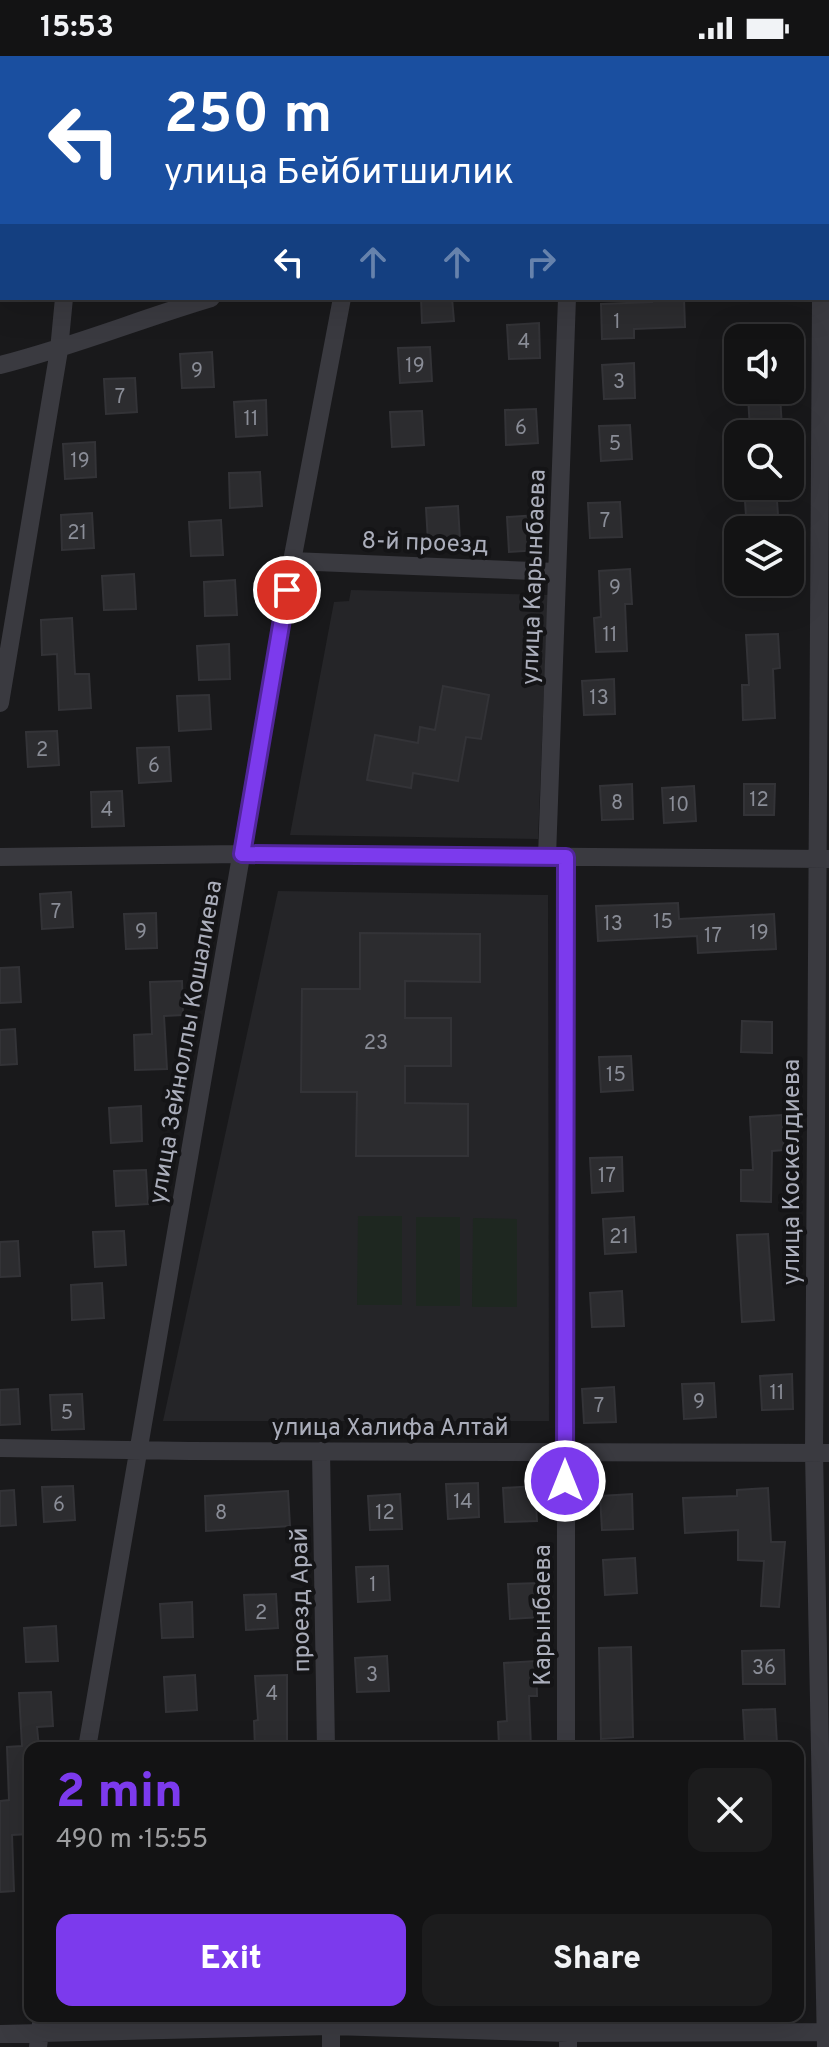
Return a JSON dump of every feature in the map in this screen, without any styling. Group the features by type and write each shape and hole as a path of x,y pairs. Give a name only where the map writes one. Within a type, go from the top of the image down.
{"street":[{"path":"0,703 59,350 64,300"},
{"path":"0,365 59,350 152,315 204,300"},
{"name":"улица Зейноллы Кошалиева","path":"88,1742 292,561 342,300"},
{"name":"улица Карынбаева","path":"557,857 556,572 567,300"},
{"name":"улица Коскелдиева","path":"821,300 821,1453 827,2037"},
{"name":"8-й проезд","path":"292,561 556,572"},
{"path":"0,857 242,854 823,859"},
{"name":"Карынбаева","path":"557,857 566,1742"},
{"name":"улица Халифа Алтай","path":"0,1448 821,1453"},
{"name":"проезд Арай","path":"321,1451 326,1742"},
{"path":"0,2034 304,2022"},
{"path":"331,2022 331,2047"},
{"path":"353,2022 568,2032 827,2037"}],"shaded area":[{"path":"351,590 548,595 538,839 290,835 334,602 349,601"},
{"path":"278,891 548,895 549,1421 163,1421"},
{"path":"358,1216 402,1216 402,1305 357,1305"},
{"path":"416,1217 460,1217 460,1306 416,1306"},
{"path":"473,1218 517,1219 517,1307 472,1307"}],"building":[{"path":"421,300 452,300 454,321 422,323"},
{"path":"684,300 685,327 634,329 634,338 602,339 601,304"},
{"path":"539,323 540,358 509,359 507,325"},
{"path":"430,347 432,381 400,383 398,348"},
{"path":"212,352 214,387 182,388 180,354"},
{"path":"634,363 635,398 604,399 602,365"},
{"path":"135,378 137,412 106,414 104,379"},
{"path":"266,400 267,435 236,437 234,402"},
{"path":"748,404 781,404 781,420 749,420"},
{"path":"536,409 538,443 506,445 505,410"},
{"path":"422,411 424,445 392,447 390,412"},
{"path":"630,425 632,459 601,461 599,426"},
{"path":"95,442 96,477 65,479 63,444"},
{"path":"260,472 262,506 230,508 229,473"},
{"path":"745,500 777,500 778,515 746,516"},
{"path":"620,502 622,537 590,538 588,503"},
{"path":"458,506 460,541 428,542 426,508"},
{"path":"92,513 94,548 62,550 61,515"},
{"path":"538,515 540,550 509,552 507,517"},
{"path":"221,520 223,555 191,556 189,522"},
{"path":"630,569 632,604 625,604 627,651 596,652 594,618 601,617 599,571"},
{"path":"134,574 136,609 104,610 102,576"},
{"path":"235,580 237,615 205,616 204,582"},
{"path":"72,618 75,674 89,674 91,708 59,710 57,654 42,655 41,620"},
{"path":"778,634 780,668 773,669 775,718 743,720 742,685 749,685 746,635"},
{"path":"229,644 230,679 199,680 197,646"},
{"path":"614,679 615,714 584,715 582,681"},
{"path":"443,686 489,695 481,739 466,737 458,781 413,773 411,788 367,780 375,735 418,743 420,727 435,730"},
{"path":"209,695 211,729 179,731 177,696"},
{"path":"57,731 59,765 28,767 26,732"},
{"path":"169,747 171,781 139,783 137,748"},
{"path":"632,784 633,819 602,820 600,786"},
{"path":"744,784 775,784 774,815 744,815"},
{"path":"694,786 696,821 664,823 662,788"},
{"path":"122,791 124,826 92,827 91,792"},
{"path":"71,892 73,927 42,929 40,894"},
{"path":"678,903 679,919 774,914 776,949 698,953 697,936 598,941 596,906"},
{"path":"156,913 157,948 126,949 124,914"},
{"path":"360,933 480,934 480,982 405,981 405,1018 451,1018 451,1066 405,1066 405,1103 468,1104 468,1156 356,1156 357,1092 301,1092 302,989 360,989"},
{"path":"19,967 21,1002 0,1003 0,968"},
{"path":"182,981 183,1015 164,1016 167,1069 135,1070 134,1035 152,1034 150,982"},
{"path":"742,1021 772,1022 772,1053 741,1052"},
{"path":"15,1029 17,1064 0,1065 0,1030"},
{"path":"631,1056 633,1090 601,1092 599,1057"},
{"path":"141,1106 142,1141 111,1143 109,1108"},
{"path":"782,1115 784,1150 772,1151 771,1202 741,1201 741,1170 753,1170 750,1117"},
{"path":"622,1157 623,1191 592,1193 590,1158"},
{"path":"146,1170 148,1204 116,1206 114,1171"},
{"path":"634,1217 636,1252 605,1254 603,1219"},
{"path":"124,1231 126,1265 95,1267 93,1232"},
{"path":"768,1234 774,1320 742,1322 737,1235"},
{"path":"18,1241 20,1276 0,1277 0,1242"},
{"path":"102,1283 104,1318 72,1320 71,1285"},
{"path":"622,1291 624,1326 592,1327 590,1293"},
{"path":"792,1374 793,1409 762,1410 760,1376"},
{"path":"714,1383 716,1417 684,1419 682,1384"},
{"path":"614,1387 616,1422 584,1423 582,1389"},
{"path":"18,1389 20,1424 0,1425 0,1390"},
{"path":"82,1394 84,1429 52,1430 50,1395"},
{"path":"478,1483 479,1517 448,1519 446,1484"},
{"path":"73,1486 75,1520 44,1522 42,1487"},
{"path":"535,1486 537,1521 505,1522 503,1488"},
{"path":"768,1488 771,1542 785,1542 779,1607 761,1606 764,1561 738,1560 738,1530 685,1533 683,1498 737,1496 737,1490"},
{"path":"14,1490 16,1525 0,1526 0,1491"},
{"path":"288,1491 290,1526 206,1531 205,1496"},
{"path":"400,1494 402,1529 370,1530 368,1496"},
{"path":"632,1494 633,1529 602,1530 600,1496"},
{"path":"635,1558 637,1593 605,1595 603,1560"},
{"path":"388,1566 390,1600 358,1602 356,1567"},
{"path":"540,1583 542,1617 510,1619 508,1584"},
{"path":"276,1594 278,1628 246,1630 244,1595"},
{"path":"192,1602 193,1637 162,1638 160,1604"},
{"path":"56,1626 58,1661 26,1662 24,1628"},
{"path":"631,1647 633,1737 601,1739 599,1648"},
{"path":"784,1650 785,1684 743,1684 742,1651"},
{"path":"387,1656 389,1691 357,1692 355,1658"},
{"path":"536,1661 537,1696 529,1696 531,1742 499,1742 498,1722 507,1721 504,1663"},
{"path":"195,1675 197,1710 166,1712 164,1677"},
{"path":"287,1675 287,1742 255,1742 254,1721 258,1720 255,1676"},
{"path":"51,1692 53,1726 37,1727 38,1742 24,1742 24,1834 12,1835 14,1891 0,1892 0,1801 9,1800 7,1747 22,1746 19,1693"},
{"path":"775,1709 777,1742 745,1742 743,1710"}],"route":[{"path":"287,590 242,854 566,857 565,1481"}]}
